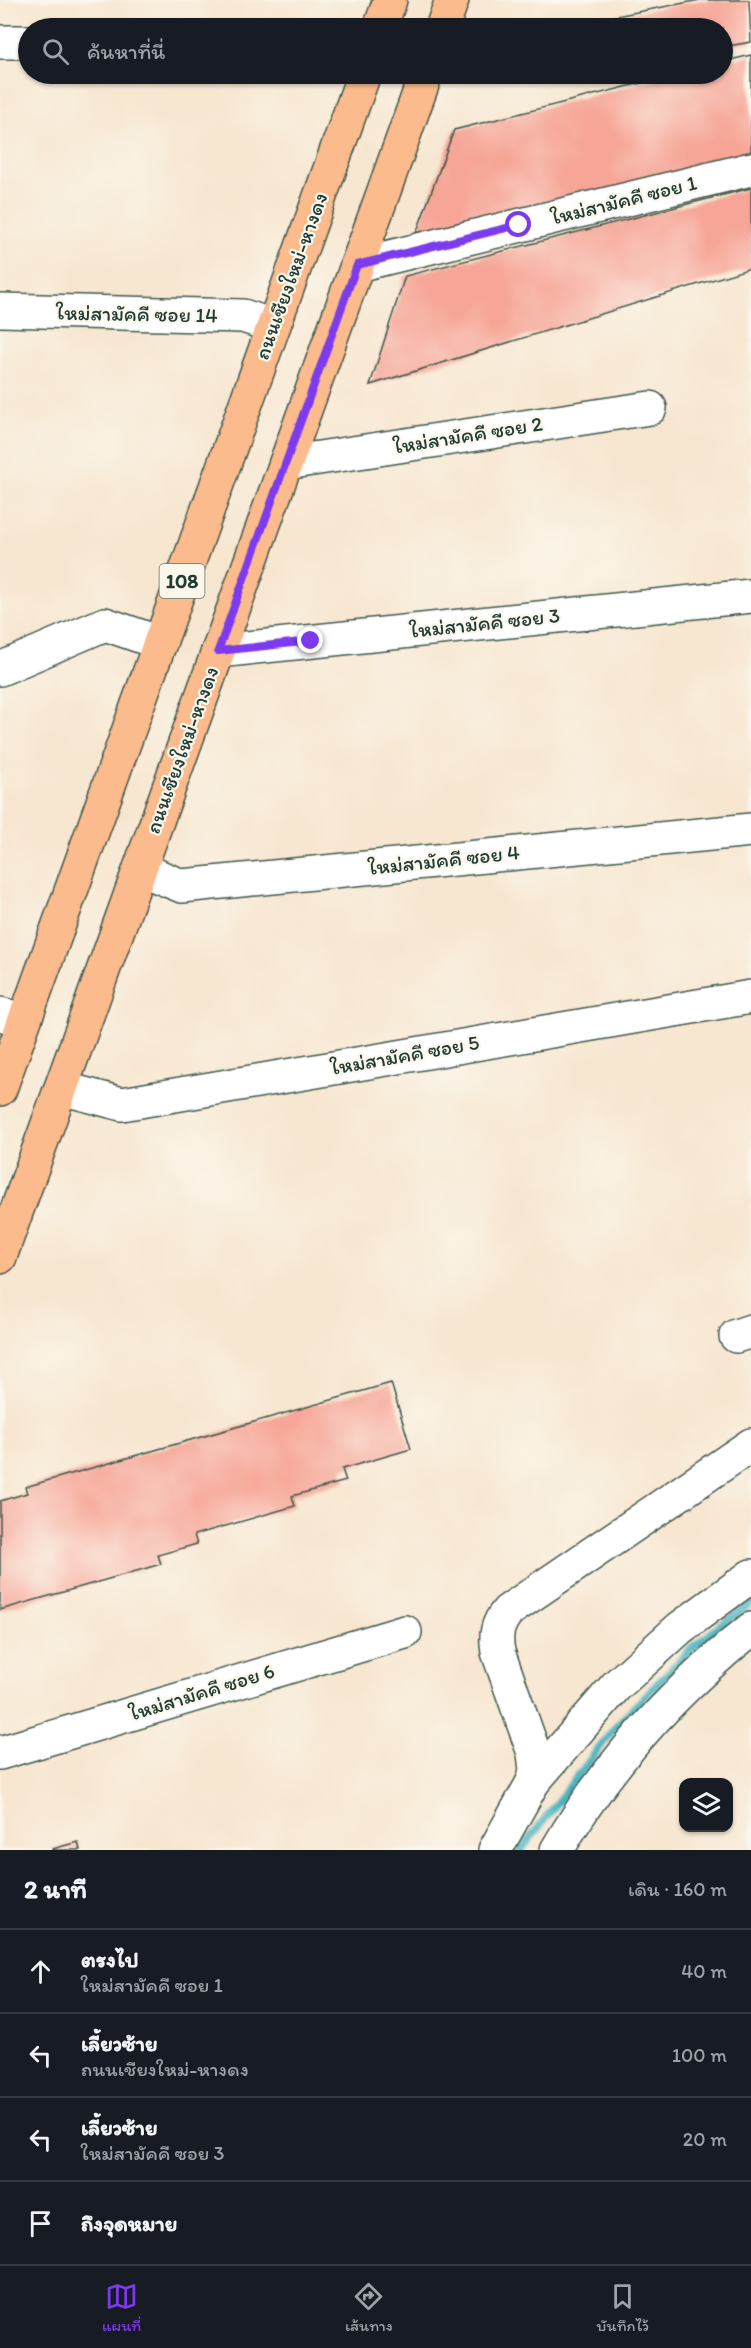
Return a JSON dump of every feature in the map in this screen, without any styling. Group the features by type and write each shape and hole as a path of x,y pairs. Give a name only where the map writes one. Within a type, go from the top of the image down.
{"main road":[{"path":"384,18 390,0"},
{"path":"446,18 452,0"},
{"name":"ถนนเชียงใหม่-หางดง","path":"0,1089 12,1017 160,644 360,84"},
{"name":"ถนนเชียงใหม่-หางดง","path":"0,1257 422,84"}],"street":[{"path":"0,42 18,42"},
{"name":"ใหม่สามัคคี ซอย 1","path":"357,265 751,169"},
{"name":"ใหม่สามัคคี ซอย 14","path":"0,310 243,316 273,326"},
{"name":"ใหม่สามัคคี ซอย 2","path":"285,463 650,408"},
{"name":"ใหม่สามัคคี ซอย 3","path":"218,651 751,596"},
{"path":"0,669 105,624 160,644"},
{"name":"ใหม่สามัคคี ซอย 4","path":"140,869 182,886 751,830"},
{"name":"ใหม่สามัคคี ซอย 5","path":"61,1088 122,1104 751,997"},
{"path":"533,1782 536,1770 534,1753 498,1652 496,1640 501,1620 508,1611 751,1445"},
{"path":"495,1850 533,1782 591,1713 624,1678 680,1628 751,1576"},
{"path":"557,1850 594,1792 648,1725 699,1673 751,1629"},
{"name":"ใหม่สามัคคี ซอย 6","path":"0,1753 405,1632"}],"building":[{"path":"700,0 749,0 751,42 733,45 733,18 606,18"},
{"path":"751,55 751,164 413,242 454,130 637,84 733,84 733,59"},
{"path":"751,188 751,268 370,385 405,276"},
{"path":"391,1383 411,1449 342,1469 346,1481 292,1496 295,1506 194,1535 197,1544 158,1555 161,1564 0,1610 0,1501 27,1493 25,1487"},
{"path":"78,1842 80,1850 52,1850 52,1849"}],"waterway":[{"path":"521,1850 617,1725 693,1647 751,1603"}],"route":[{"path":"311,641 218,651 357,265 519,225"}]}
